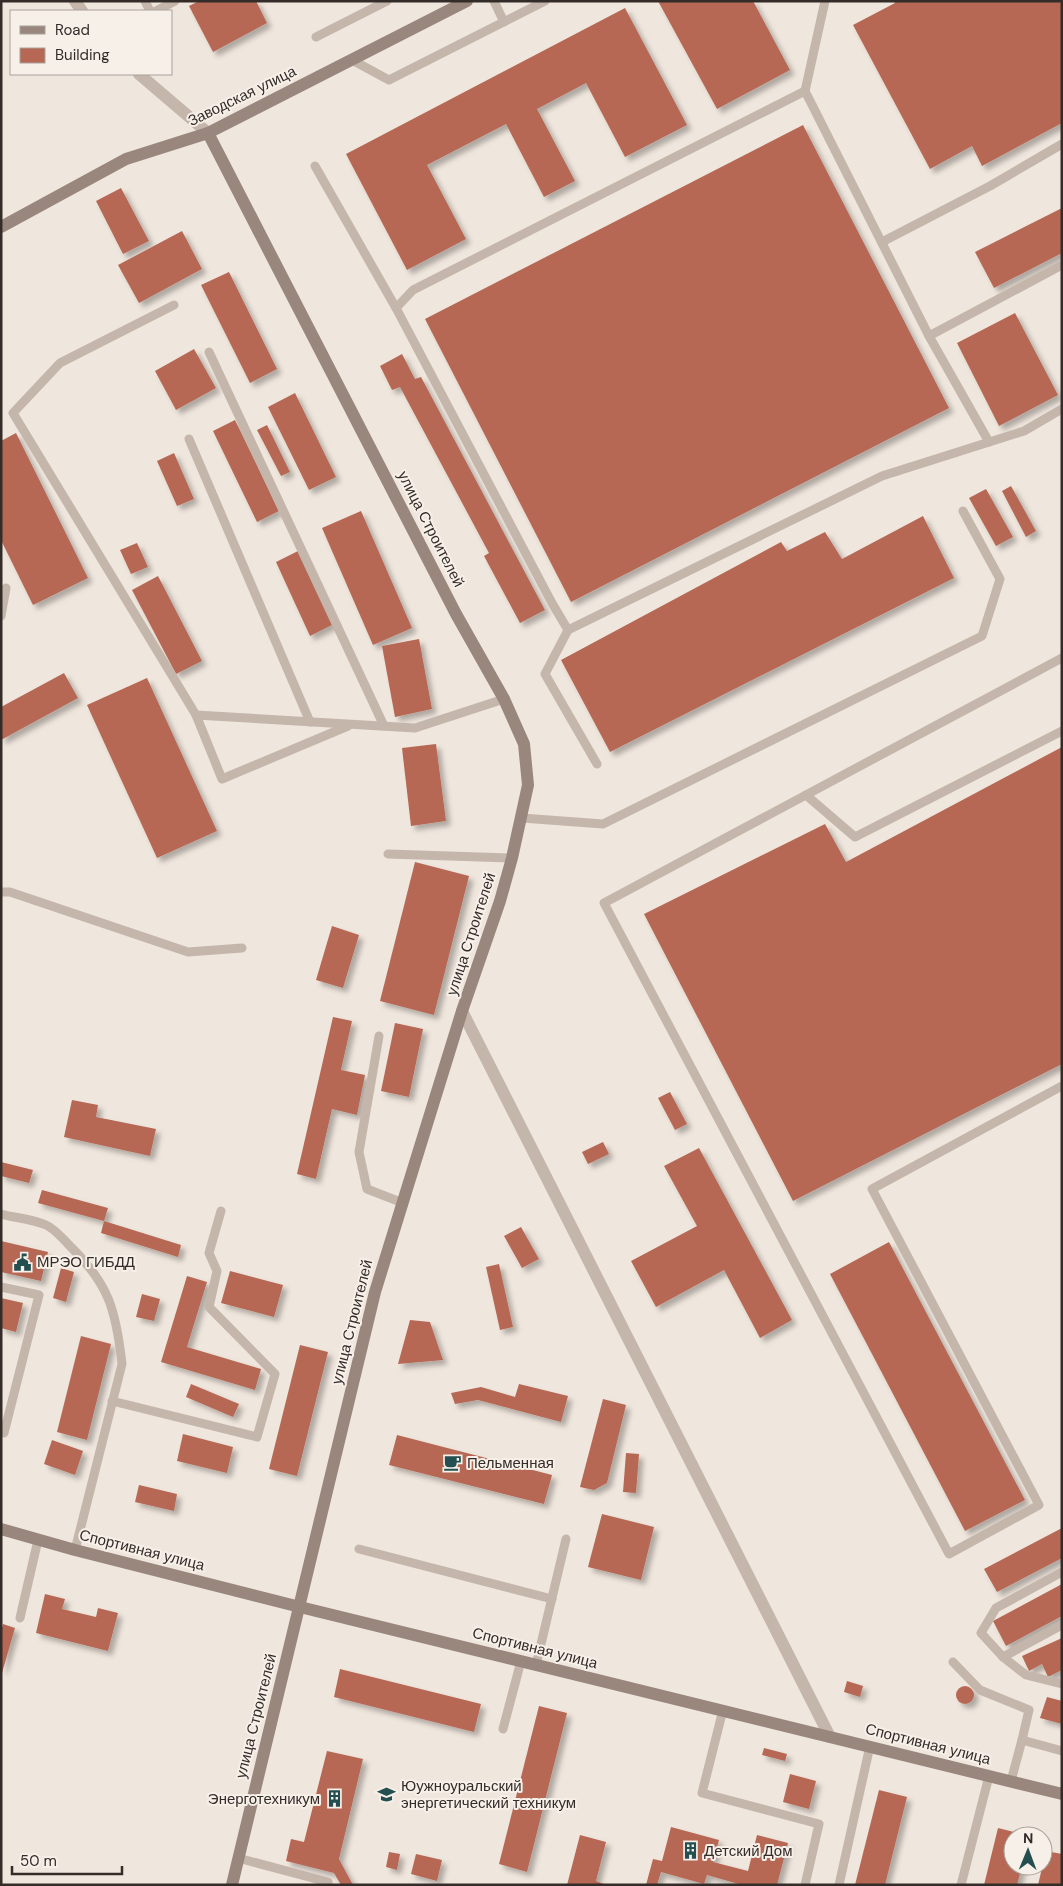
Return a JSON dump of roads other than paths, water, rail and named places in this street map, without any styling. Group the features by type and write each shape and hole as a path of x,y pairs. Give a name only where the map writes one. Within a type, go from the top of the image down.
{"street":[{"name":"Заводская улица","path":"1,227 126,160 208,133 467,1"},
{"name":"улица Строителей","path":"140,75 208,133 447,597 504,699 524,744 528,785 522,818 500,901 462,1011 375,1292 232,1885"},
{"path":"462,1011 830,1737"},
{"name":"Спортивная улица","path":"1,1529 75,1550 300,1607 1062,1794"}],"lane":[{"path":"158,10 175,1"},
{"path":"316,37 387,1"},
{"path":"494,1 504,22"},
{"path":"352,60 389,80 545,1"},
{"path":"825,1 805,91 929,336 989,442"},
{"path":"396,308 413,290 805,91"},
{"path":"882,242 990,186 1062,144"},
{"path":"315,166 396,308 568,630"},
{"path":"929,336 1062,266"},
{"path":"174,305 60,363 12,413 196,715 222,779 351,725"},
{"path":"208,352 384,726"},
{"path":"597,764 545,674 568,630 882,476 1024,431 1062,409"},
{"path":"189,439 310,722"},
{"path":"522,818 604,824 982,636 1000,579 963,511"},
{"path":"1,616 6,588"},
{"path":"1062,658 604,903 949,1554 1039,1505 872,1189 1062,1086"},
{"path":"196,715 414,728 504,699"},
{"path":"806,795 856,837 1062,731"},
{"path":"388,854 512,858"},
{"path":"1,892 10,892 188,952 242,948"},
{"path":"379,1036 358,1152 367,1189 403,1203"},
{"path":"112,1401 256,1437 275,1374 209,1308 217,1271 209,1253 221,1211"},
{"path":"1,1214 46,1225 71,1247 96,1274 112,1304 122,1364 75,1550"},
{"path":"1,1287 39,1295 4,1432"},
{"path":"536,1665 566,1539"},
{"path":"20,1618 38,1540"},
{"path":"359,1549 552,1599"},
{"path":"1062,1572 996,1608 981,1633 1003,1657 1026,1675 1062,1684"},
{"path":"1003,1657 1062,1625"},
{"path":"503,1729 522,1661"},
{"path":"953,1662 980,1690 1028,1710 1011,1781"},
{"path":"723,1710 702,1793 819,1824 805,1885"},
{"path":"1022,1740 1062,1751"},
{"path":"840,1885 870,1746"},
{"path":"961,1885 989,1776"},
{"path":"238,1858 328,1882 328,1885"}],"place":[{"name":"МРЭО ГИБДД","path":"23,1262"},
{"name":"Пельменная","path":"453,1463"},
{"name":"Юужноуральский энергетический техникум","path":"387,1795"},
{"name":"Энерготехникум","path":"334,1799"},
{"name":"Детский Дом","path":"690,1851"}]}
